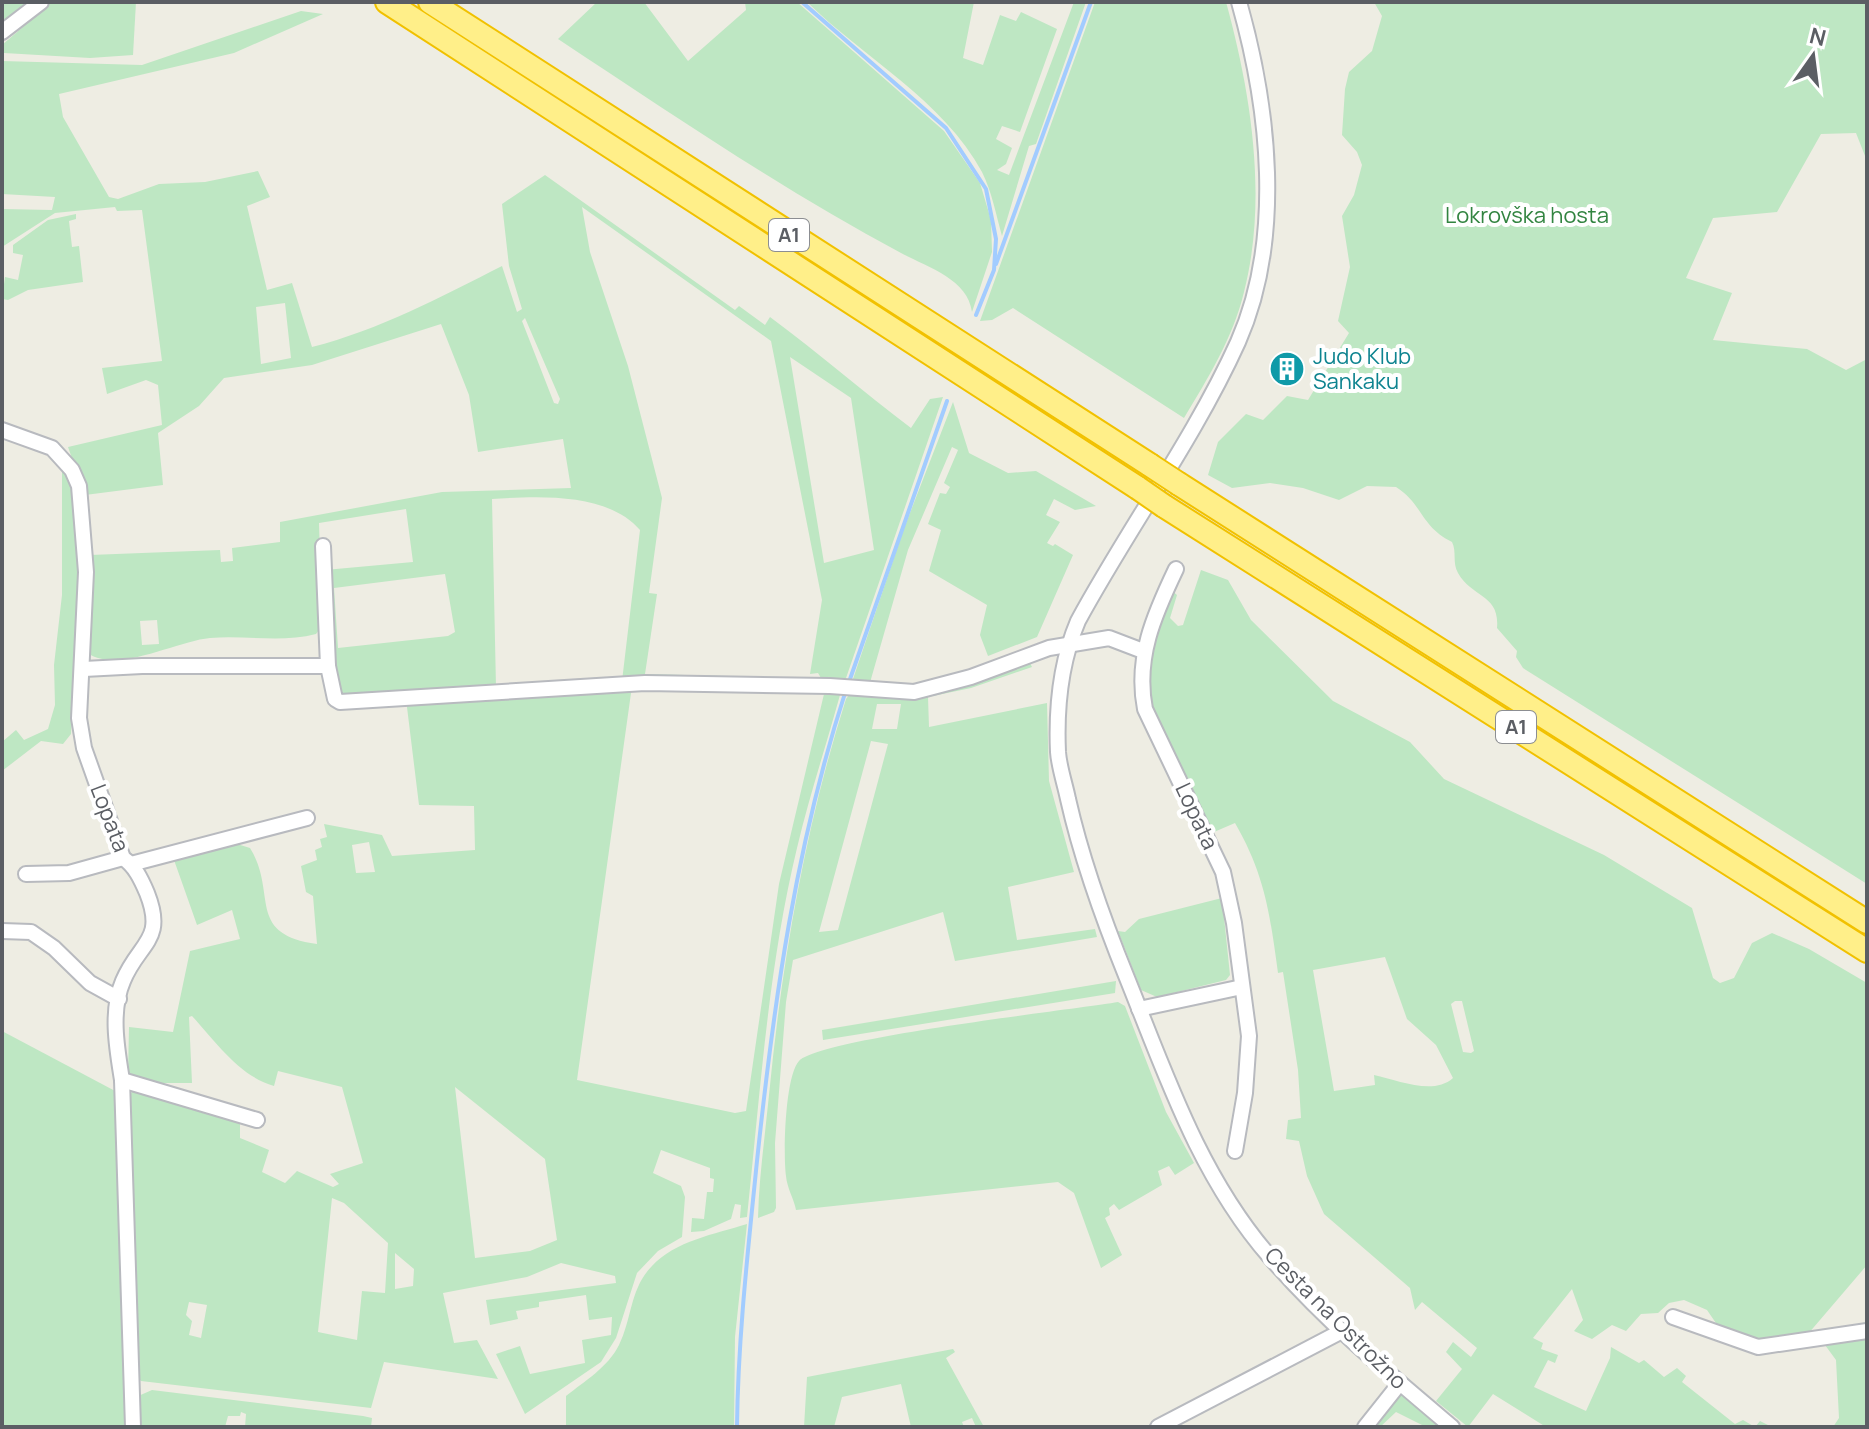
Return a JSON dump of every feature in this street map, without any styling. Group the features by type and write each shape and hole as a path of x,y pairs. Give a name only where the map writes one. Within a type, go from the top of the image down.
{"highway":[{"name":"A1","path":"387,2 1164,506 1867,951"},
{"name":"A1","path":"430,2 1867,922"}],"street":[{"path":"2,32 41,2"},
{"name":"Cesta na Ostrožno","path":"1239,2 1253,50 1264,143 1266,222 1256,286 1238,340 1206,406 1102,576 1067,647 1059,706 1058,755 1079,847 1139,1009 1204,1160 1269,1257 1342,1331 1452,1427"},
{"name":"Lopata","path":"2,430 52,448 72,470 79,486 86,572 84,669 79,718 84,748 127,861 143,882 155,924 152,938 123,981 116,1039 122,1080 133,1427"},
{"path":"323,546 328,666 335,699 340,702 645,683 830,686 914,692 971,677 1049,648 1109,638 1143,651"},
{"name":"Lopata","path":"1176,569 1143,651 1141,688 1145,709 1223,872 1234,923 1249,1036 1245,1093 1235,1151"},
{"path":"84,669 171,665 328,666"},
{"path":"26,874 69,873 307,818"},
{"path":"2,931 31,932 54,948 90,983 119,999"},
{"path":"1139,1009 1242,987"},
{"path":"122,1080 257,1120"},
{"path":"1673,1317 1758,1347 1867,1331"},
{"path":"1158,1427 1342,1331"},
{"path":"1365,1427 1400,1383"}],"green space":[{"path":"2,2 32,2 2,27"},
{"path":"52,2 136,2 133,55 90,58 4,53 2,45"},
{"path":"597,2 644,2 688,61 746,10 745,2 797,2 944,131 980,183 991,220 992,252 972,312 963,291 945,275 857,229 770,177 558,39"},
{"path":"807,2 974,2 963,58 983,65 1000,15 1016,21 1021,12 1057,29 1020,132 1002,126 996,139 1012,148 1006,164 997,170 1009,175 1074,2 1086,2 1036,144 1029,146 1002,236 982,172 966,146 925,101"},
{"path":"1095,2 1226,2 1243,72 1255,183 1251,256 1233,325 1219,357 1184,418 1013,308 992,320 980,321"},
{"name":"Lokrovška hosta","path":"1374,2 1867,2 1867,161 1856,133 1821,134 1777,212 1713,218 1686,278 1732,293 1713,340 1807,349 1846,370 1867,359 1867,884 1523,668 1516,657 1517,651 1497,628 1497,617 1490,602 1458,573 1452,542 1434,529 1412,501 1396,487 1367,486 1339,500 1303,488 1270,483 1232,488 1208,475 1218,442 1246,414 1263,420 1287,396 1308,400 1349,333 1338,321 1350,267 1342,216 1354,195 1362,165 1357,152 1342,135 1345,89 1349,72 1372,51 1382,16"},
{"path":"301,11 323,14 234,53 59,94 63,117 109,197 118,199 159,184 205,182 258,171 270,197 247,206 267,290 292,283 312,347 385,322 502,266 517,312 522,309 509,266 502,204 545,175 735,310 739,306 765,325 770,317 911,428 930,399 943,397 845,681 821,678 818,673 810,674 822,600 771,341 582,207 590,252 628,366 662,498 649,593 657,594 645,674 810,678 808,683 622,681 640,530 609,509 550,497 492,499 496,687 339,696 332,667 325,570 413,562 406,509 319,523 322,626 316,634 290,638 210,638 116,660 89,654 90,555 220,550 221,562 233,561 232,548 280,542 280,522 442,492 571,488 563,439 478,452 469,395 441,324 312,365 224,378 199,406 158,433 163,485 85,495 68,447 162,425 158,385 146,380 107,394 102,368 162,361 142,210 117,211 115,207 55,213 2,247 2,209 52,210 55,197 2,194 2,61 142,65","holes":["285,303 291,358 261,364 256,307","525,318 560,399 558,404 554,403 522,321","790,357 851,398 874,550 824,563","445,574 455,632 448,636 338,648 334,588","157,620 159,644 142,645 140,621"]},
{"path":"76,214 76,219 69,221 72,247 79,246 83,282 28,290 8,300 2,299 5,277 18,280 23,255 13,253 13,245 48,220"},
{"path":"953,402 969,453 1008,473 1036,471 1096,506 1075,510 1054,499 1046,515 1060,522 1047,543 1055,544 1073,555 1037,637 988,656 980,635 987,605 929,571 941,530 928,524 940,493 946,494 950,487 944,483 958,450 952,447 908,550 869,686 852,682 903,531"},
{"path":"62,464 72,480 80,560 71,734 63,744 41,741 2,771 2,742 16,730 24,740 48,729 55,705 54,665 62,595"},
{"path":"1201,570 1228,580 1251,620 1333,701 1410,742 1444,779 1604,855 1692,908 1713,978 1720,983 1734,978 1752,943 1772,933 1809,949 1867,983 1867,1265 1808,1334 1867,1322 1867,1329 1772,1346 1720,1329 1707,1310 1684,1300 1669,1303 1658,1313 1641,1314 1626,1331 1612,1325 1592,1339 1574,1331 1583,1320 1572,1289 1533,1338 1543,1343 1541,1349 1558,1355 1555,1363 1548,1360 1534,1387 1586,1411 1610,1358 1611,1347 1639,1363 1644,1360 1664,1377 1677,1368 1686,1376 1682,1382 1735,1424 1743,1420 1755,1427 1546,1427 1493,1394 1468,1427 1436,1401 1462,1369 1446,1352 1453,1342 1471,1357 1477,1348 1422,1302 1415,1310 1410,1288 1324,1214 1307,1176 1299,1141 1286,1139 1288,1120 1301,1118 1298,1070 1283,972 1278,973 1260,878 1235,823 1214,832 1164,742 1151,704 1149,662 1171,590 1177,595 1170,618 1178,626 1183,625","holes":["1385,957 1407,1019 1436,1045 1453,1078 1436,1086 1426,1086 1374,1075 1375,1085 1334,1091 1313,970","1462,1001 1474,1051 1471,1053 1463,1052 1451,1004"]},
{"path":"1029,661 1032,667 971,688 928,697 929,727 1047,703 1049,781 1074,872 1008,887 1017,940 1095,929 1097,937 955,961 943,912 793,960 786,1002 775,1143 776,1208 774,1212 758,1218 774,1045 788,945 807,846 831,748 849,695 913,696","holes":["877,704 901,704 897,729 872,729","871,741 888,744 838,930 819,932"]},
{"path":"632,686 577,1080 735,1113 746,1111 779,884 824,694 840,695 787,893 766,1032 747,1217 740,1218 741,1205 735,1204 731,1219 704,1231 691,1232 692,1218 704,1219 707,1192 713,1192 714,1179 710,1178 710,1168 661,1150 653,1173 681,1186 685,1197 682,1237 658,1251 637,1273 616,1338 601,1362 525,1414 496,1354 520,1346 530,1374 585,1363 582,1340 611,1335 612,1317 589,1320 586,1295 539,1302 539,1307 516,1311 518,1319 490,1325 486,1300 616,1283 615,1276 561,1263 527,1277 443,1293 454,1343 477,1340 498,1379 384,1362 371,1408 141,1381 138,1378 128,1096 134,1090 240,1120 240,1138 269,1150 262,1172 285,1183 297,1171 333,1187 339,1184 330,1174 363,1163 342,1087 278,1071 274,1086 261,1081 229,1057 192,1016 189,1017 192,1083 143,1083 128,1075 129,1027 173,1032 190,951 240,939 232,910 197,925 174,860 237,844 250,848 258,865 272,921 280,931 295,939 317,944 313,896 306,892 301,866 317,860 315,850 322,847 320,839 327,837 324,824 382,835 392,856 475,850 474,806 419,805 406,699","holes":["369,842 375,872 356,873 352,845","455,1087 545,1159 557,1240 530,1251 475,1258","332,1198 344,1203 388,1243 385,1293 362,1291 357,1340 318,1332","395,1253 414,1269 413,1286 395,1289","189,1302 207,1305 201,1338 189,1335 192,1321 186,1315"]},
{"path":"1222,898 1230,975 1226,980 1157,997 1141,990 1118,931 1125,932 1139,919"},
{"path":"1116,981 1115,993 823,1040 822,1030"},
{"path":"1118,1002 1125,1006 1166,1112 1194,1163 1175,1175 1169,1166 1158,1171 1162,1185 1119,1210 1114,1204 1109,1208 1110,1215 1105,1218 1122,1255 1101,1268 1074,1193 1058,1182 796,1210 787,1180 785,1134 791,1082 799,1061 817,1052 897,1034"},
{"path":"2,1031 117,1092 127,1427 2,1427"},
{"path":"747,1224 735,1337 734,1427 566,1427 566,1396 596,1373 614,1353 639,1284 652,1266 684,1244"},
{"path":"1867,1335 1867,1427 1833,1427 1839,1418 1836,1360 1825,1345"},
{"path":"953,1349 955,1352 946,1358 984,1427 976,1427 972,1418 962,1422 964,1427 911,1427 901,1384 842,1397 834,1427 804,1427 807,1377"},
{"path":"1400,1388 1443,1427 1426,1427 1396,1412 1380,1427 1370,1427"},
{"path":"152,1390 363,1416 372,1418 371,1427 245,1427 246,1414 241,1412 240,1416 228,1416 225,1427 137,1427 136,1397"},
{"path":"1760,1421 1772,1427 1755,1427"}],"waterway":[{"path":"802,2 946,128 986,189 996,239 994,270 976,315"},
{"path":"996,264 1091,2"},
{"path":"849,682 947,401"},
{"path":"737,1427 747,1261 779,982 813,806 846,690"}],"place":[{"name":"Judo Klub Sankaku","path":"1287,369"}]}
